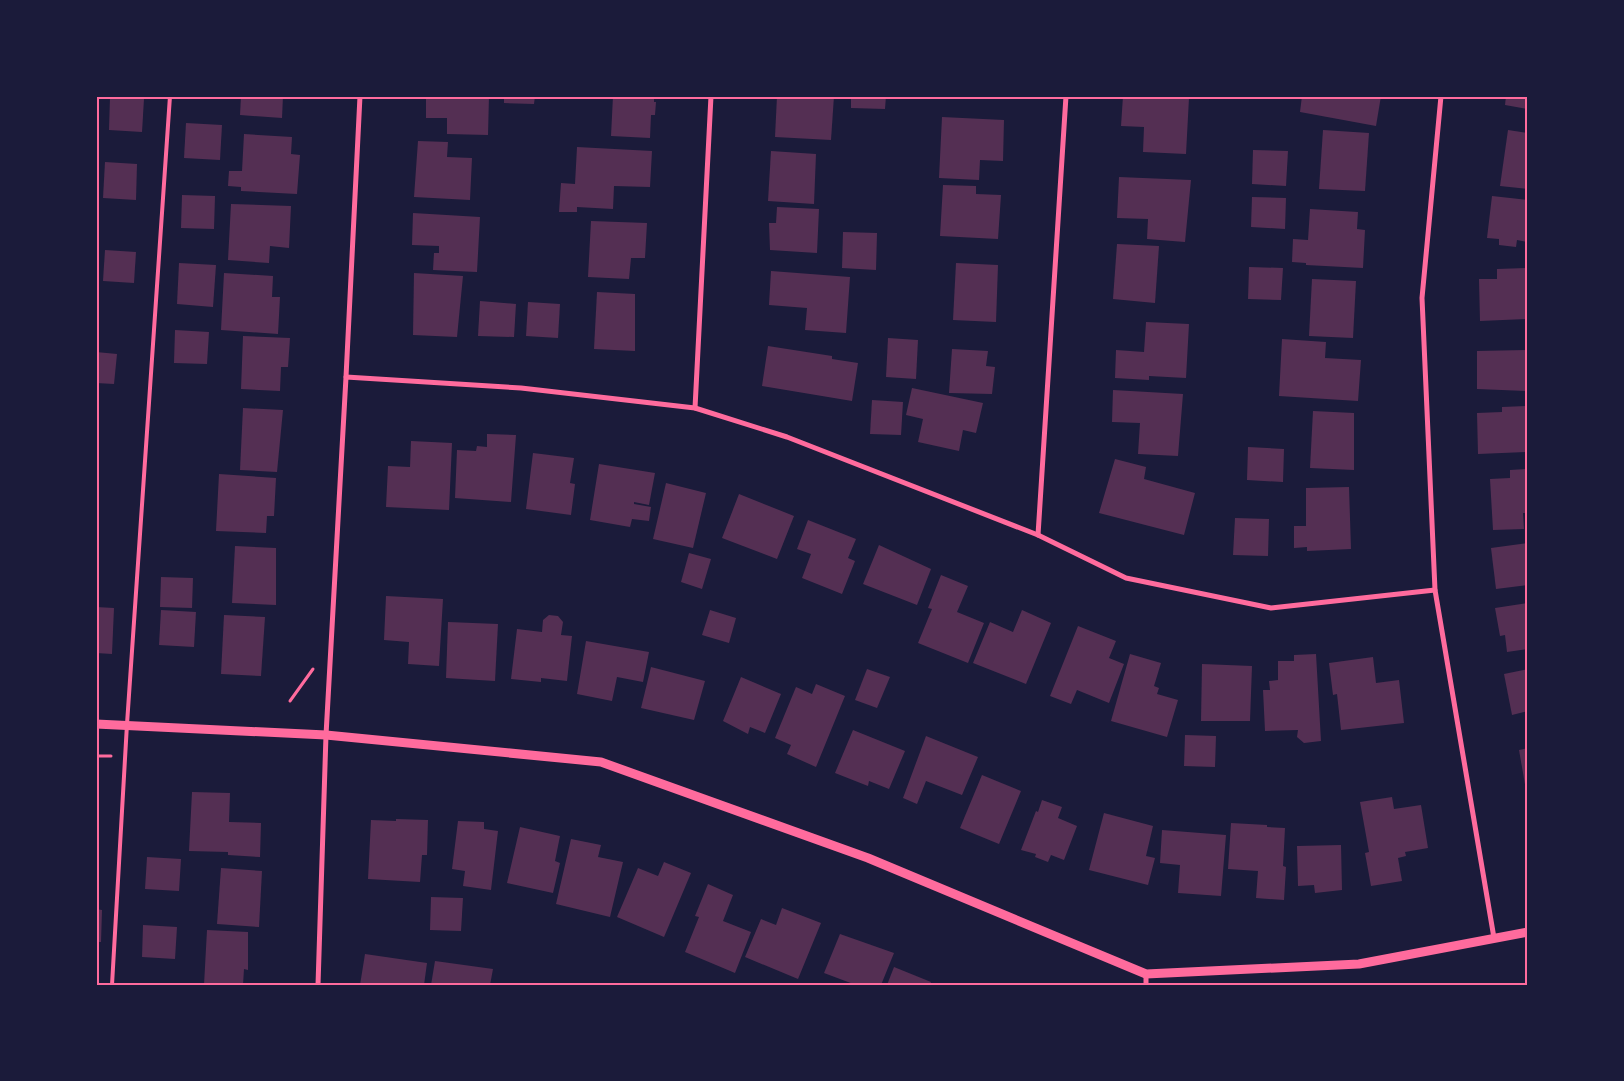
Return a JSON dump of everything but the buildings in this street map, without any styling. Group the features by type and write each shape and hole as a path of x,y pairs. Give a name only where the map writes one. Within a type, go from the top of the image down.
{"street":[{"path":"318,985 326,735 360,96"},
{"path":"695,408 711,96"},
{"path":"1038,535 1066,96"},
{"path":"1442,96 1422,298 1435,590 1494,938"},
{"path":"346,377 521,388 695,408 786,437 1038,535 1126,578 1271,608 1435,590"},
{"path":"96,724 326,735 601,762 868,858 1146,974 1359,964 1528,932"},
{"path":"1146,974 1146,985"}],"lane":[{"path":"112,985 127,724 170,96"}],"path":[{"path":"290,701 313,668"},
{"path":"96,756 114,756"}]}
